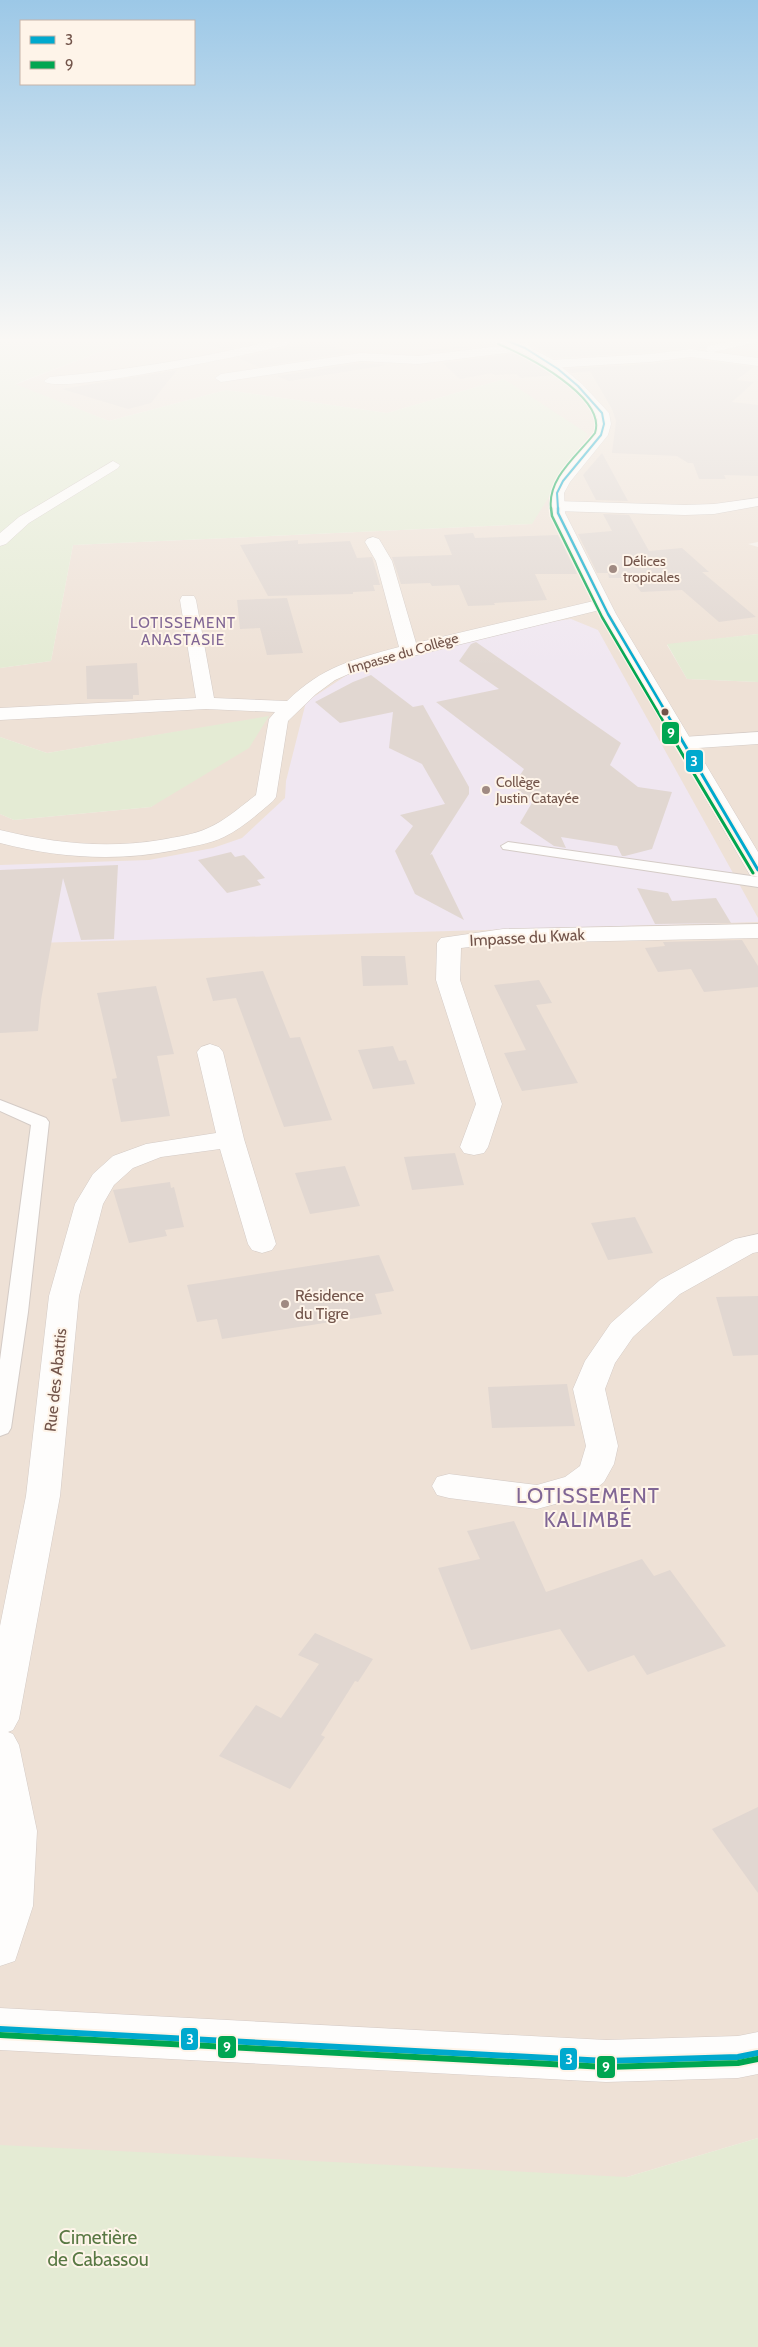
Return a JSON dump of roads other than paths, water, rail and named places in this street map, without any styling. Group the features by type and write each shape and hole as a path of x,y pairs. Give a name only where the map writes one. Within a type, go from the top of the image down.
{"street":[{"path":"590,448 562,481 556,493 556,506 584,574 758,870"},
{"path":"0,541 24,520 113,465"},
{"path":"556,506 685,510 714,509 758,502"},
{"path":"373,542 384,561 409,650"},
{"path":"188,600 206,703"},
{"name":"Impasse du Collège","path":"0,836 34,846 85,853 136,851 209,836 237,820 266,797 279,719 290,707 329,676 354,665 409,650 602,604"},
{"path":"0,714 206,703 290,707"},
{"path":"683,743 758,738"},
{"name":"Impasse du Kwak","path":"474,1147 489,1104 448,980 448,943 503,936 758,931"},
{"path":"210,1052 231,1139 262,1244"},
{"name":"Rue des Abattis","path":"0,1719 43,1496 64,1296 90,1204 103,1180 123,1162 156,1150 231,1139"},
{"path":"449,1486 537,1497 576,1486 592,1474 598,1464 602,1446 589,1389 600,1361 622,1330 670,1287 745,1245 758,1243"},
{"path":"0,1745 9,1831 12,1906 0,1947"},
{"path":"0,2029 606,2060 738,2057 758,2053"}],"lane":[{"path":"508,846 758,882"},
{"path":"0,1105 40,1122 18,1312 0,1428"}],"place":[{"name":"Délices tropicales","path":"613,569"},
{"name":"Collège Justin Catayée","path":"486,790"},
{"name":"Résidence du Tigre","path":"285,1304"}],"district":[{"name":"LOTISSEMENT ANASTASIE","path":"183,632"},
{"name":"LOTISSEMENT KALIMBÉ","path":"588,1508"}],"park label":[{"name":"Cimetière de Cabassou","path":"98,2248"}]}
